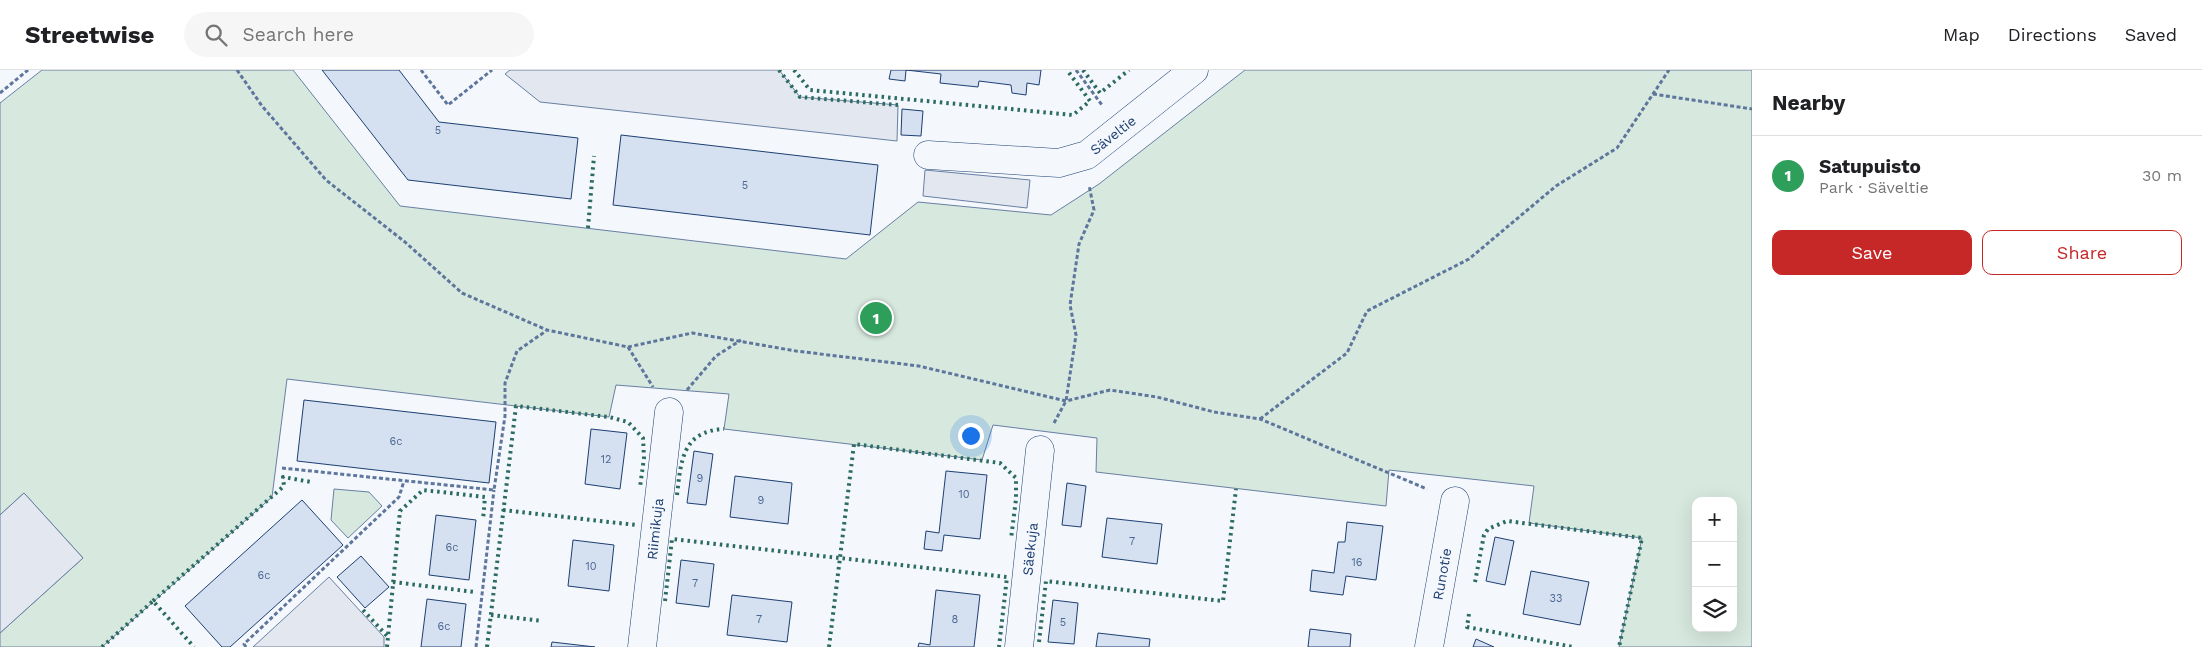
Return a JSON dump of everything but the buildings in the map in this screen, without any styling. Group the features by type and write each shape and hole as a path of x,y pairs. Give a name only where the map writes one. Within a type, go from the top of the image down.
{"street":[{"name":"Säveltie","path":"928,155 1059,163 1087,156 1194,70"},
{"name":"Riimikuja","path":"642,647 668,412"},
{"name":"Säekuja","path":"1019,647 1040,450"},
{"name":"Runotie","path":"1429,647 1455,501"}],"path":[{"path":"0,93 28,70"},
{"path":"237,70 262,106 326,180 406,242 462,293 546,330 628,347 692,333 796,351 919,366 1066,401 1110,390 1156,397 1214,412 1260,419 1455,501"},
{"path":"421,70 448,105 492,70"},
{"path":"1076,70 1119,129"},
{"path":"1260,419 1347,353 1367,311 1470,259 1556,186 1617,148 1669,70"},
{"path":"1653,94 1752,109"},
{"path":"1040,450 1066,401 1076,335 1070,304 1074,276 1079,244 1094,210 1088,181"},
{"path":"476,647 494,490 505,416 505,383 517,351 546,330"},
{"path":"628,347 668,412 716,356 741,340"},
{"path":"282,468 494,490"},
{"path":"246,647 244,644 399,497 404,481"}],"shaded area":[{"path":"42,70 293,70 400,206 846,259 918,202 1051,215 1099,184 1245,70 1752,70 1752,647 1619,647 1642,538 1529,523 1534,486 1389,470 1386,506 1096,472 1097,438 993,425 982,460 724,429 729,394 616,385 609,417 287,379 272,497 102,647 0,647 0,633 83,558 24,493 0,515 0,103"},
{"path":"510,70 779,70 800,97 898,105 897,141 540,102 505,74"},
{"path":"925,170 1030,180 1027,208 923,196"},
{"path":"334,489 369,492 382,506 348,538 331,520"},
{"path":"24,493 83,558 0,633 0,515"},
{"path":"329,577 384,637 384,647 253,647"}],"hedge":[{"path":"779,70 800,97 898,105"},
{"path":"794,70 810,90 1073,115 1090,101 1067,70"},
{"path":"1083,70 1100,93 1129,70"},
{"path":"588,228 594,156"},
{"path":"487,647 516,406 609,417 628,422 643,438 644,458 640,487"},
{"path":"677,495 680,471 686,450 700,435 724,429"},
{"path":"829,647 854,444 1000,463 1016,478 1016,499 1011,539"},
{"path":"153,601 284,486 283,477 311,482"},
{"path":"1039,642 1046,581 1223,601 1236,489"},
{"path":"387,647 400,511 423,490 485,497 483,520"},
{"path":"503,510 636,525"},
{"path":"1475,582 1484,535 1488,529 1507,521 1642,538 1619,647"},
{"path":"665,601 672,539 1007,577 999,647"},
{"path":"393,582 475,592"},
{"path":"102,647 153,601 194,647"},
{"path":"363,610 388,637"},
{"path":"1469,614 1467,627 1573,647"},
{"path":"491,615 542,621"}],"place":[{"name":"Satupuisto","path":"876,318"}]}
